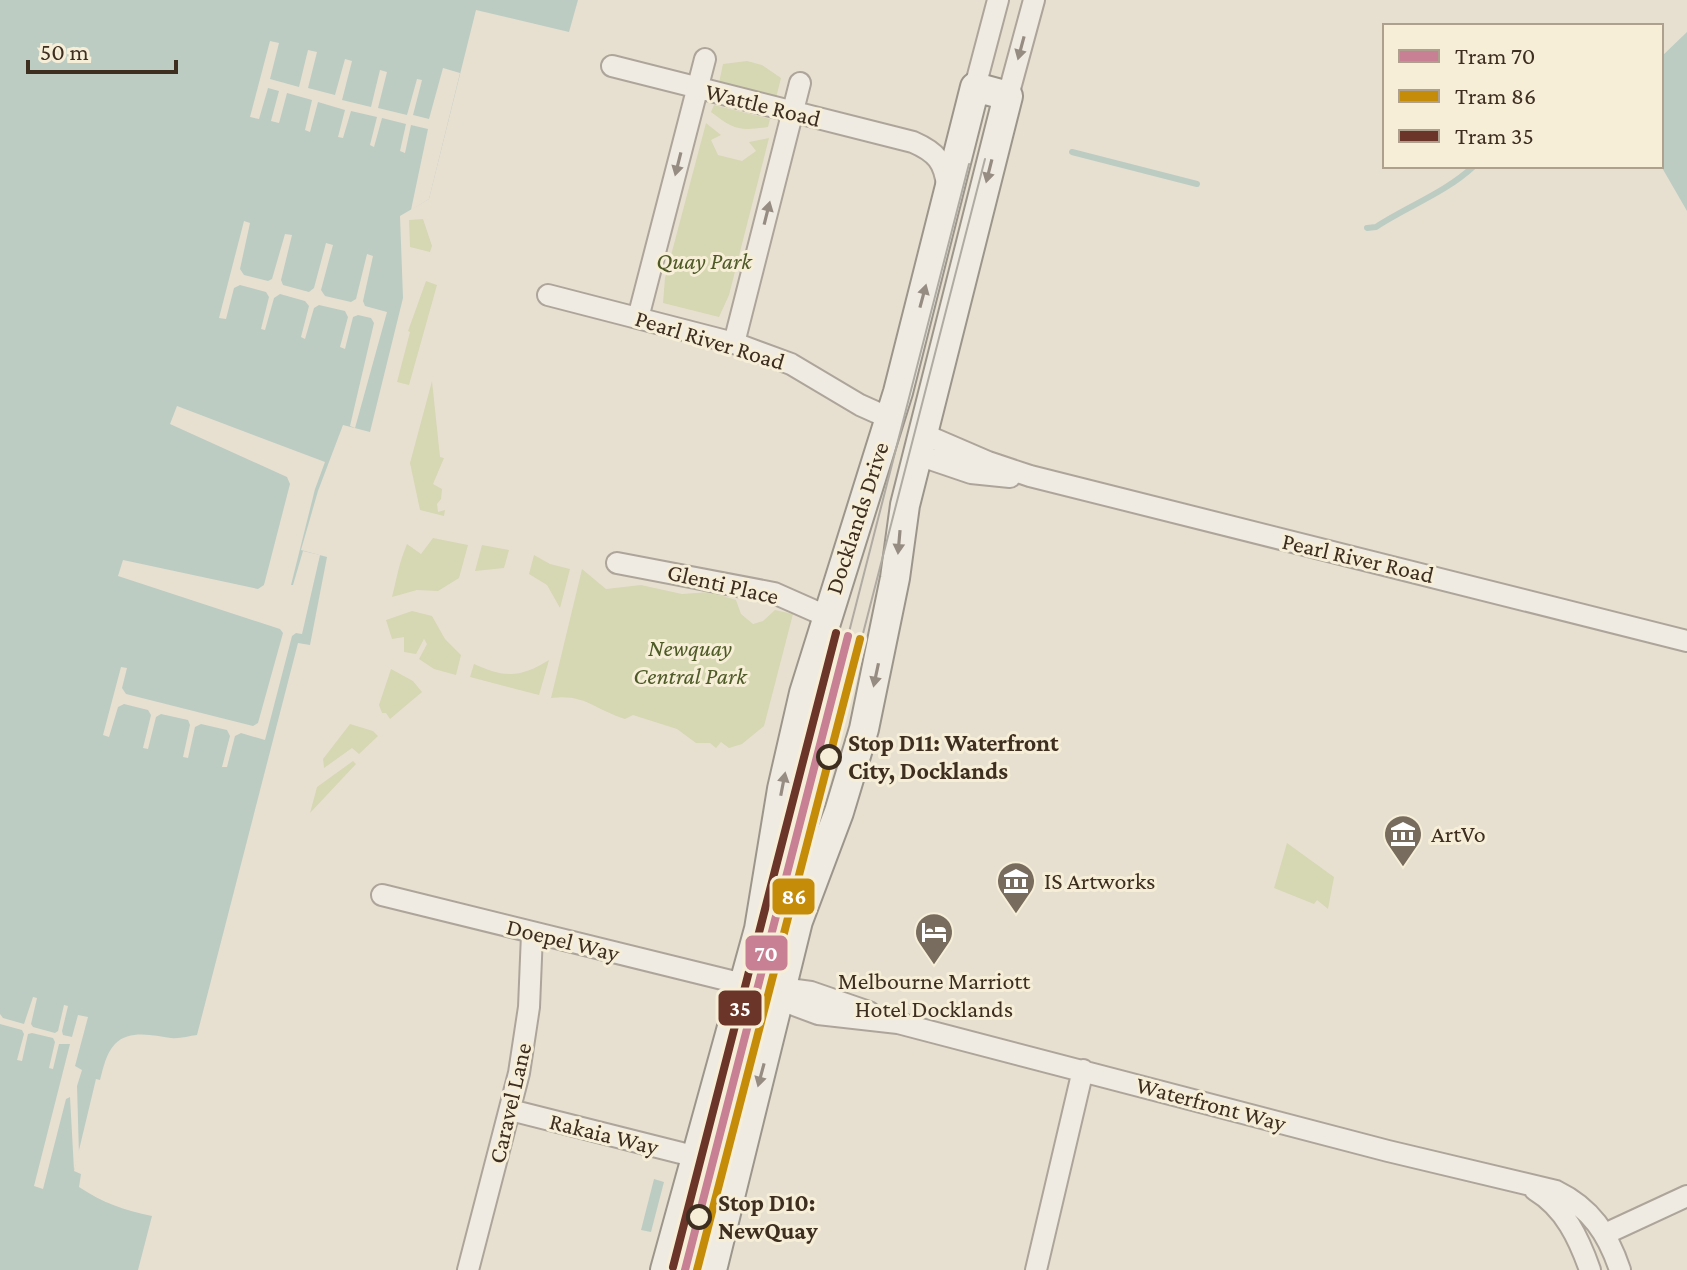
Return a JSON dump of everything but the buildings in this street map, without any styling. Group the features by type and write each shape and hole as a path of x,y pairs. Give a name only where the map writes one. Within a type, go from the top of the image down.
{"street":[{"name":"Docklands Drive","path":"665,1270 762,917 784,778 804,693 888,422 998,0"},
{"name":"Docklands Drive","path":"712,1270 798,921 839,812 861,741 893,588 901,522 1034,0"},
{"path":"638,318 705,59"},
{"name":"Wattle Road","path":"612,66 913,142 945,141 956,134 971,103"},
{"path":"734,343 800,83"},
{"path":"971,103 1006,105"},
{"name":"Wattle Road","path":"913,142 940,159 945,170 948,200"},
{"name":"Pearl River Road","path":"548,295 734,343 798,367 920,445 1030,476 1687,641"},
{"name":"Glenti Place","path":"617,563 774,593 826,616"},
{"name":"Doepel Way","path":"382,895 743,984"},
{"name":"Caravel Lane","path":"468,1270 510,1110 528,1018 532,934"},
{"name":"Waterfront Way","path":"743,984 780,993 811,992 898,1023 1556,1191 1593,1216 1605,1234 1620,1270"},
{"path":"1036,1270 1083,1070"},
{"name":"Rakaia Way","path":"510,1110 697,1157"},
{"name":"Waterfront Way","path":"1524,1185 1545,1197 1568,1222 1590,1270"},
{"path":"1605,1234 1687,1196"}],"green space":[{"path":"747,61 762,65 781,78 776,98 719,83 723,64"},
{"path":"714,105 770,119 768,127 744,129 732,126 711,112"},
{"name":"Quay Park","path":"706,123 721,135 711,140 718,155 742,161 756,151 749,142 769,138 729,295 719,317 663,303 665,278"},
{"path":"423,219 432,246 430,252 410,247 409,220"},
{"path":"426,281 437,285 409,385 397,382 408,331"},
{"path":"432,381 440,457 444,458 433,484 442,489 437,504 438,512 445,510 444,516 420,510 410,463"},
{"path":"433,538 468,545 459,578 438,591 417,590 392,597 407,544 421,554"},
{"path":"482,545 509,550 504,568 475,571"},
{"path":"534,555 550,564 570,569 560,608 547,585 529,574"},
{"name":"Newquay Central Park","path":"582,569 606,589 641,585 682,594 710,592 736,600 741,614 753,624 763,621 775,610 793,614 764,726 742,744 729,748 721,742 716,748 710,743 696,743 677,729 633,715 625,719 581,700 551,698"},
{"path":"412,611 432,616 445,639 461,655 456,675 434,669 419,659 427,644 424,639 416,654 404,652 404,637 392,639 386,620"},
{"path":"549,660 539,695 470,677 474,664 512,674"},
{"path":"391,669 413,681 422,692 390,719 382,713 379,705"},
{"path":"350,724 373,731 378,736 359,754 352,748 324,768 323,759"},
{"path":"353,761 356,764 310,813 317,787"},
{"path":"1287,843 1334,877 1328,909 1317,900 1314,904 1274,888"}],"shaded area":[{"path":"0,0 578,0 569,32 476,10 429,199 400,216 403,298 370,432 343,425 318,491 301,550 327,557 310,645 298,643 197,1035 174,1038 135,1035 121,1039 109,1052 100,1080 96,1079 74,1171 81,1174 79,1187 88,1193 114,1205 152,1216 138,1270 0,1270"},
{"path":"1687,32 1687,211 1662,168 1663,55"},
{"path":"654,1179 664,1182 651,1232 641,1230"}],"pier":[{"path":"270,41 279,43 270,79 299,87 308,50 317,52 308,88 335,95 345,59 352,61 342,100 371,107 380,70 387,72 378,108 407,115 417,79 422,80 413,115 429,119 443,68 460,73 429,199 411,210 428,129 411,125 405,153 400,151 406,124 382,118 374,147 370,145 377,117 351,111 343,138 338,137 345,110 318,102 310,132 305,130 312,100 287,93 279,123 271,121 279,91 268,88 259,119 250,117"},
{"path":"244,221 250,223 240,269 244,275 268,281 272,279 285,234 292,235 281,280 283,285 309,292 314,288 326,243 333,245 321,290 325,296 351,302 356,299 367,254 373,256 363,301 365,306 387,312 355,428 350,426 374,323 371,318 353,317 345,349 340,347 348,317 345,311 319,305 314,308 305,339 301,337 309,306 305,301 280,294 274,298 265,330 261,329 269,297 266,292 240,285 234,288 226,319 219,318"},
{"path":"177,406 325,462 315,489 291,585 303,551 320,555 302,634 292,636 265,740 241,733 235,736 227,767 222,767 230,736 227,730 201,724 195,727 188,758 183,757 190,725 188,720 161,714 156,717 148,749 143,748 151,715 148,710 124,704 118,707 109,737 103,735 121,667 127,668 122,688 126,694 253,726 258,723 283,633 280,629 118,576 123,560 258,589 264,585 290,484 287,477 170,424"},
{"path":"33,997 37,998 33,1027 55,1033 64,1005 68,1006 62,1031 63,1035 72,1037 78,1015 88,1017 75,1066 82,1070 77,1086 79,1155 74,1170 70,1097 66,1099 43,1189 34,1186 70,1044 59,1044 53,1069 49,1068 55,1042 53,1038 28,1034 22,1061 17,1060 24,1034 22,1030 0,1024 0,1014 3,1018 24,1024"}],"waterway":[{"path":"1072,152 1197,184"},
{"path":"1367,228 1376,227 1439,192 1472,168"}],"tram line":[{"path":"831,758 985,159"},
{"path":"848,636 969,164"},
{"name":"35","path":"673,1267 836,633"},
{"name":"70","path":"685,1270 848,636"},
{"name":"86","path":"697,1270 860,639"}],"place":[{"name":"Stop D11: Waterfront City, Docklands","path":"829,757"},
{"name":"ArtVo","path":"1403,868"},
{"name":"IS Artworks","path":"1016,915"},
{"name":"Melbourne Marriott Hotel Docklands","path":"934,966"},
{"name":"Stop D10: NewQuay","path":"699,1217"}]}
